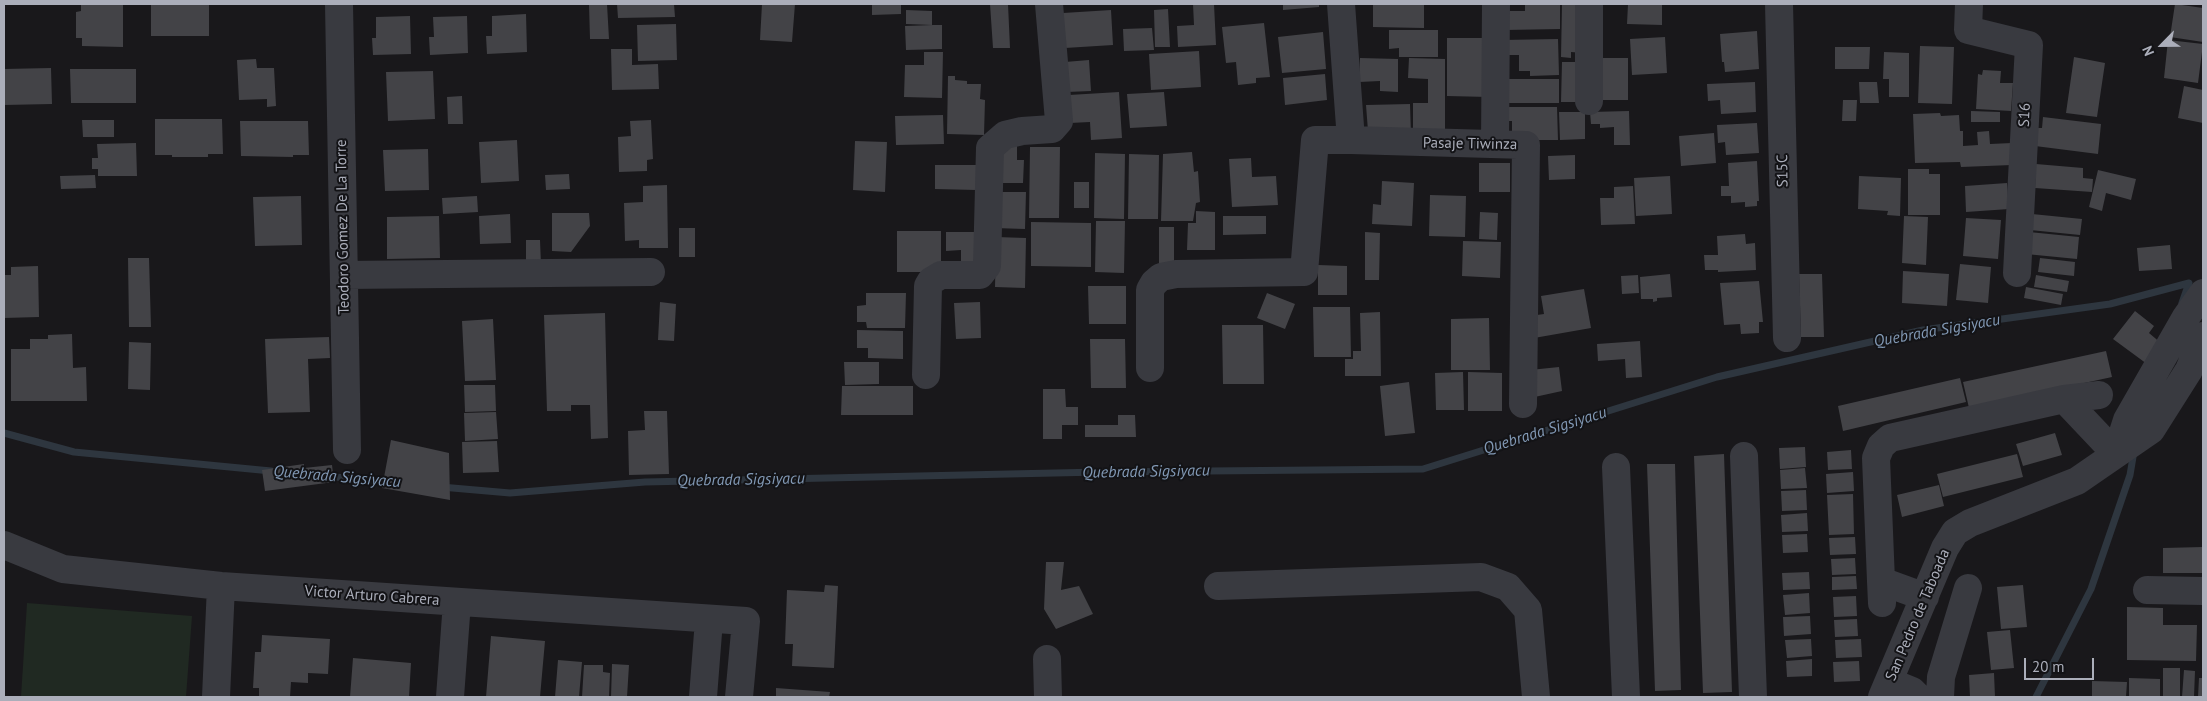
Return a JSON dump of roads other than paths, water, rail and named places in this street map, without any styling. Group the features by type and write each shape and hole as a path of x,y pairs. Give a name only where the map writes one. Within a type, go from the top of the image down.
{"street":[{"name":"Teodoro Gomez De La Torre","path":"339,4 347,450"},
{"path":"926,375 928,286 931,281 941,275 980,275 987,266 990,148 1005,135 1022,131 1052,129 1059,121 1049,4"},
{"path":"1341,4 1351,140"},
{"path":"1495,144 1496,4"},
{"path":"1589,4 1590,101"},
{"name":"S15C","path":"1779,4 1788,338"},
{"name":"S16","path":"1969,4 1968,30 2029,45 2017,273"},
{"name":"Pasaje Tiwinza","path":"1150,368 1150,290 1161,277 1176,274 1304,272 1315,140 1526,145 1523,404"},
{"path":"344,275 651,272"},
{"path":"2064,399 2116,454 2127,420 2186,317 2203,293"},
{"name":"San Pedro de Taboada","path":"1886,690 1945,548 1955,532 1970,523 2077,481 2151,430 2189,370 2203,336"},
{"path":"1925,596 1881,592 1876,458 1881,446 1890,438 2064,399 2099,395"},
{"path":"1744,456 1753,697"},
{"path":"1616,467 1626,697"},
{"name":"Victor Arturo Cabrera","path":"4,545 63,569 221,586 746,621 739,697"},
{"path":"1218,586 1481,577 1508,587 1528,610 1536,697"},
{"path":"216,697 221,586"},
{"path":"1940,697 1941,677 1968,588"},
{"path":"2147,590 2203,591"},
{"path":"450,697 457,602"},
{"path":"703,697 709,620"},
{"path":"1047,659 1048,697"},
{"path":"1886,690 1912,692 1918,697"}],"waterway":[{"name":"Quebrada Sigsiyacu","path":"441,487 510,493 645,482 1100,472 1423,469 1717,377 1923,330 2110,304 2189,283 2182,303"},
{"name":"Quebrada Sigsiyacu","path":"4,433 74,452 271,471"},
{"name":"Quebrada Sigsiyacu","path":"2036,697 2091,589 2130,475 2133,457"},
{"name":"Quebrada Sigsiyacu","path":"324,476 391,482"}]}
